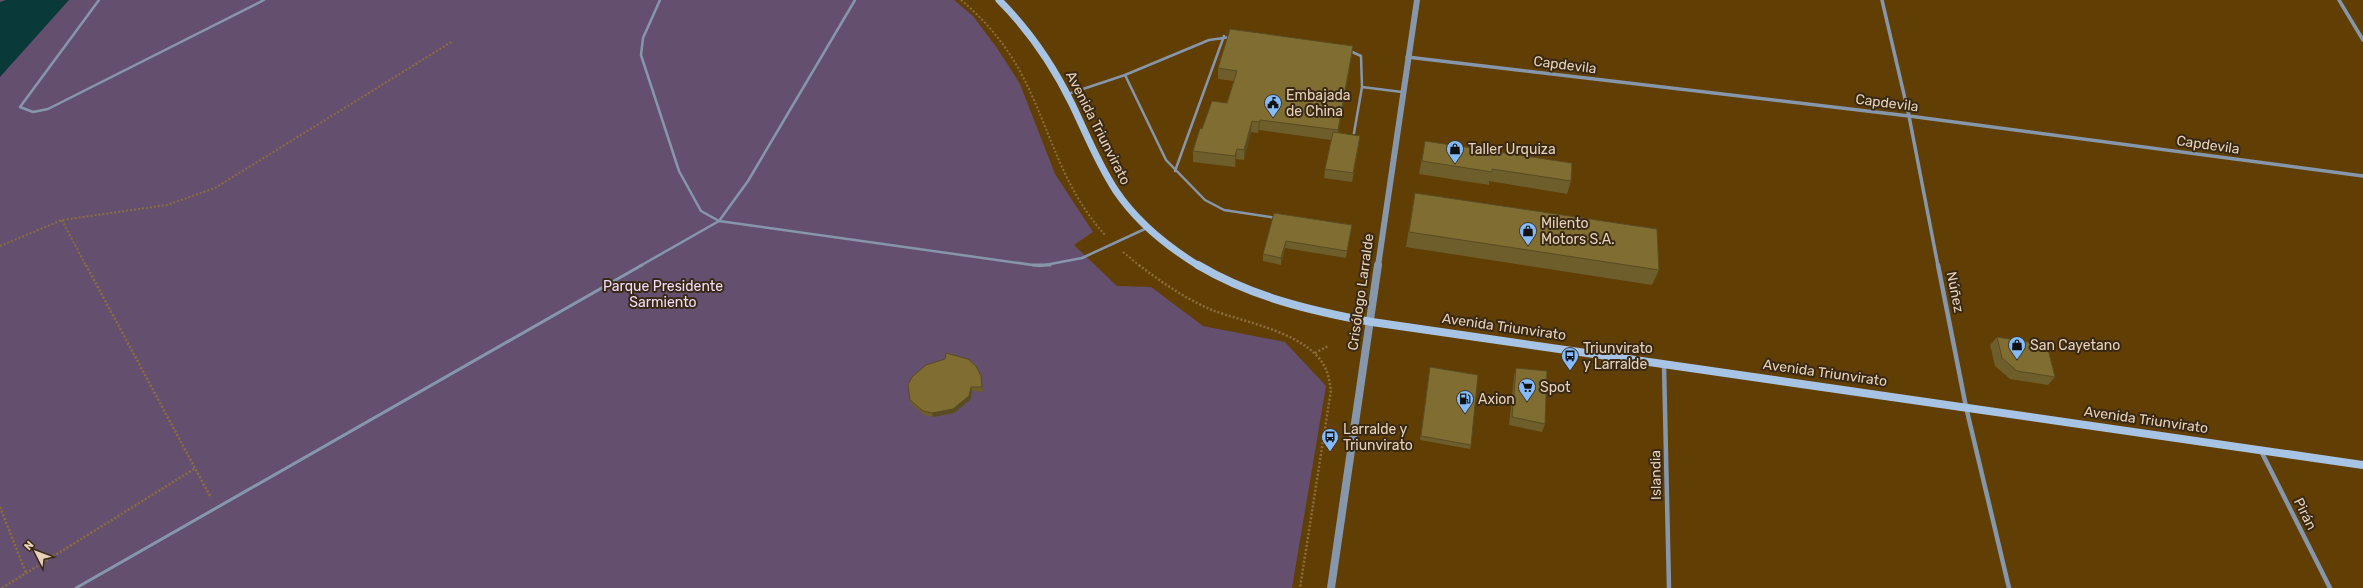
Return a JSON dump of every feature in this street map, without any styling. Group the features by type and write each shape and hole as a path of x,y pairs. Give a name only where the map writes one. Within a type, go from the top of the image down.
{"main road":[{"name":"Avenida Triunvirato","path":"999,0 1024,26 1040,48 1115,191 1147,228 1196,264 1254,292 1293,305 1370,322 1664,362 2363,465"}],"street":[{"name":"Crisólogo Larralde","path":"1331,588 1407,57 1417,0"},
{"name":"Núñez","path":"1882,0 1909,116 1966,407 2009,588"},
{"path":"2339,0 2363,40"},
{"name":"Capdevila","path":"1407,57 1909,116 2363,176"},
{"name":"Islandia","path":"1664,362 1669,588"},
{"name":"Pirán","path":"2261,450 2330,588"}],"lane":[{"path":"99,0 20,107 33,112 48,109 264,0"},
{"path":"660,0 643,38 641,55 678,171 701,211 719,221 1040,266 1058,265 1087,257 1115,245 1147,228"},
{"path":"76,588 218,509 719,221 748,181 855,0"},
{"path":"1066,95 1126,75 1209,40 1224,36 1238,37"},
{"path":"1175,171 1224,36"},
{"path":"1347,50 1361,56 1362,87 1354,133"},
{"path":"1126,75 1158,148 1175,171 1213,205 1224,210 1278,218"},
{"path":"1362,87 1402,92"}],"path":[{"path":"962,0 974,10 1002,44 1021,73 1059,164 1078,200 1102,232 1134,262 1186,297 1229,317 1292,337 1315,353 1326,366 1331,378 1331,390 1300,588"},
{"path":"0,246 62,220 167,206 215,188 453,41"},
{"path":"62,220 194,469 218,509"},
{"path":"1315,353 1328,346"},
{"path":"2,588 194,469"},
{"path":"0,507 26,573"}],"green space":[{"name":"Parque Presidente Sarmiento","path":"0,0 954,0 973,16 997,48 1020,84 1055,174 1093,232 1074,245 1117,286 1151,287 1203,326 1285,342 1326,386 1292,588 0,588"}],"water":[{"path":"6,0 69,0 0,77 0,2"}],"building":[{"path":"1230,29 1353,46 1338,130 1260,120 1259,122 1252,121 1244,150 1237,149 1235,156 1193,151 1200,128 1202,129 1212,101 1227,103 1237,71 1218,68"},
{"path":"1333,132 1360,136 1353,173 1325,169"},
{"path":"1425,141 1572,163 1571,181 1492,169 1492,172 1422,161"},
{"path":"1415,193 1657,229 1659,270 1409,232"},
{"path":"1274,213 1352,225 1347,251 1286,241 1281,258 1263,254"},
{"path":"1997,337 2047,345 2055,377 2017,371 2002,358"},
{"path":"946,353 968,359 976,366 981,376 982,387 971,387 969,396 953,409 932,413 923,411 910,400 908,385 912,377 926,365 945,359"},
{"path":"1430,367 1478,375 1471,445 1421,436"},
{"name":"Spot","path":"1516,368 1547,371 1545,424 1512,417"}],"place":[{"name":"Embajada de China","path":"1273,118"},
{"name":"Taller Urquiza","path":"1455,164"},
{"name":"Milento Motors S.A.","path":"1528,246"},
{"name":"San Cayetano","path":"2017,360"},
{"name":"Triunvirato y Larralde","path":"1570,371"},
{"name":"Spot","path":"1527,402"},
{"name":"Axion","path":"1465,414"},
{"name":"Larralde y Triunvirato","path":"1330,452"}]}
